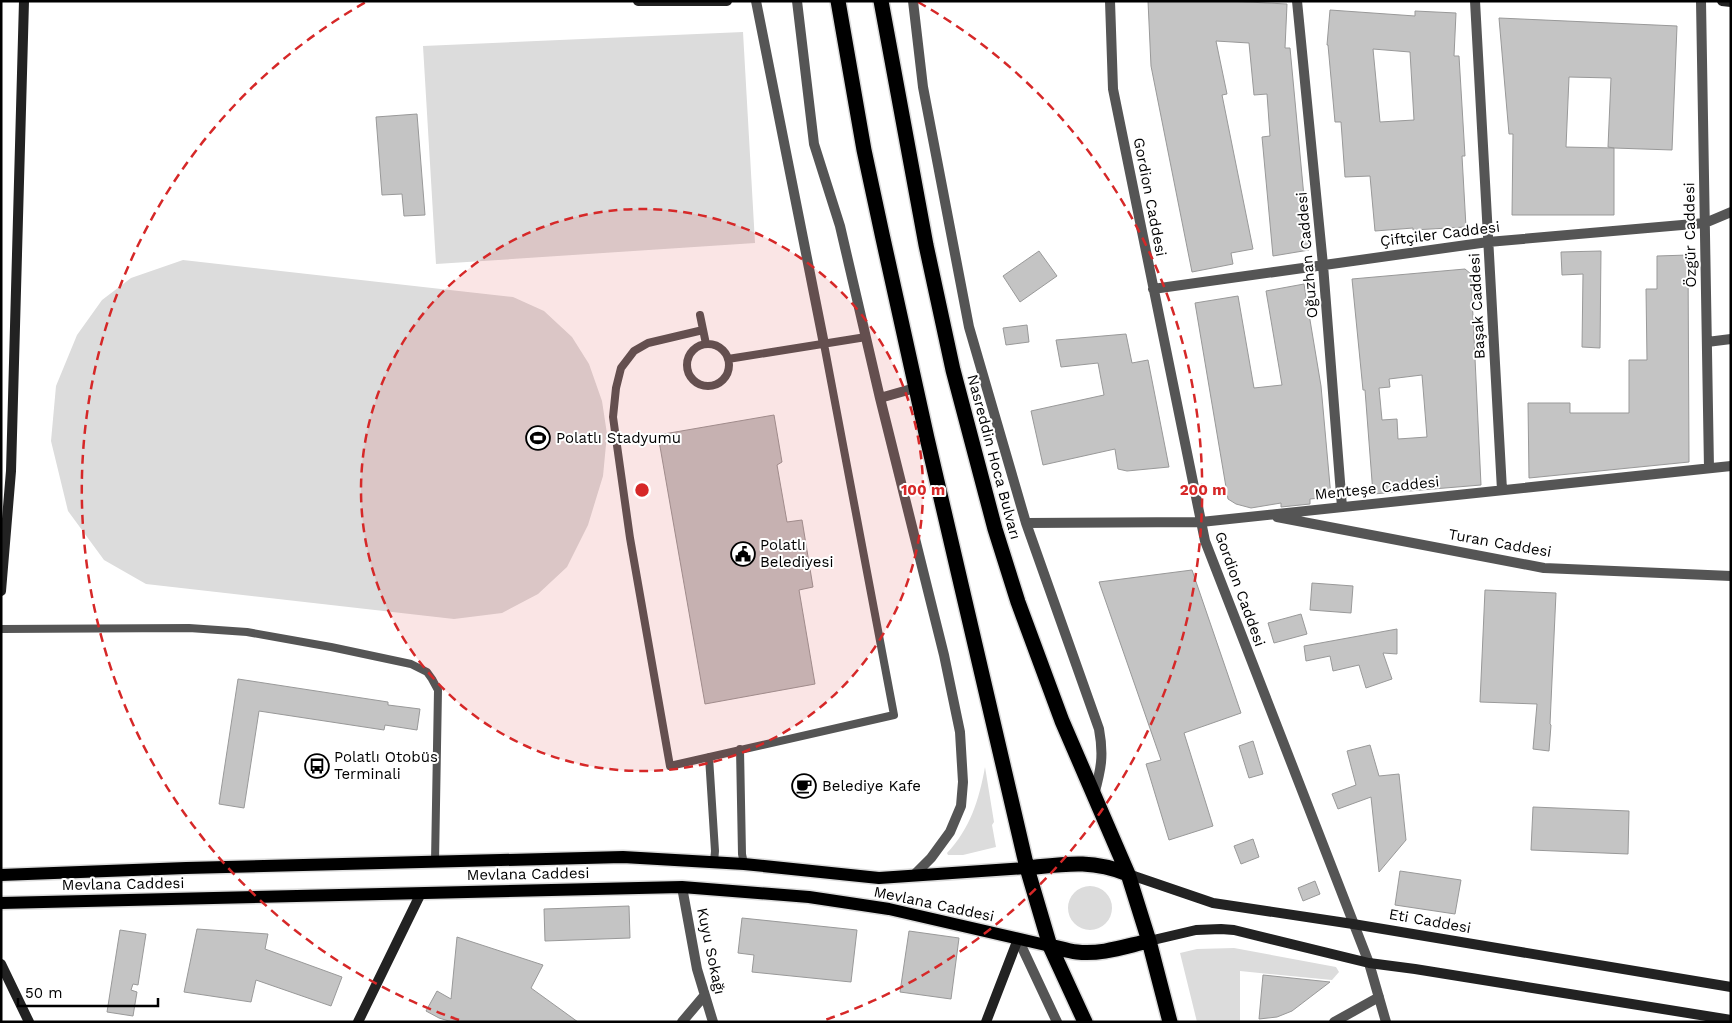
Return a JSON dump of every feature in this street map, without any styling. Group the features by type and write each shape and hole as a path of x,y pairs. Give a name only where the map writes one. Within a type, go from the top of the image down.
{"highway":[{"path":"838,1 864,150 915,388 1028,868 1039,913 1050,946 1085,1022"},
{"name":"Nasreddin Hoca Bulvarı","path":"881,1 926,245 953,370 995,529 1018,602 1062,721 1128,874 1149,941 1170,1022"},
{"path":"1028,868 1072,863 1096,864 1114,868 1128,874"},
{"path":"1050,946 1078,952 1095,952 1149,941"}],"main road":[{"name":"Mevlana Caddesi","path":"1,875 186,868 623,858 744,864 879,878 1028,868"},
{"name":"Mevlana Caddesi","path":"1,903 682,887 809,897 889,909 1050,946"}],"street":[{"path":"1,591 11,471 24,1"},
{"path":"638,1 727,1"},
{"path":"756,1 824,344"},
{"path":"797,1 814,144 840,226 880,398 944,655 960,732 963,782 961,806 950,832 913,876"},
{"path":"913,1 923,87 969,327 1026,522 1099,729 1103,750 1101,772 1094,796"},
{"name":"Gordion Caddesi","path":"1110,1 1113,89 1205,541 1369,963 1386,1022"},
{"name":"Oğuzhan Caddesi","path":"1297,1 1323,265 1342,507"},
{"name":"Başak Caddesi","path":"1474,1 1502,490"},
{"name":"Özgür Caddesi","path":"1701,1 1709,468"},
{"path":"1722,1 1731,2"},
{"name":"Çiftçiler Caddesi","path":"1153,289 1488,242 1705,223 1731,212"},
{"path":"1707,342 1731,339"},
{"path":"880,398 915,388"},
{"name":"Menteşe Caddesi","path":"1026,522 1201,522 1731,466"},
{"name":"Turan Caddesi","path":"1266,515 1544,568 1731,576"},
{"name":"Eti Caddesi","path":"1128,874 1213,903 1353,924 1731,987"},
{"name":"Kuyu Sokağı","path":"682,887 697,969 713,1022"},
{"path":"358,1022 421,893"},
{"path":"1149,941 1196,930 1234,930 1369,963 1731,1020"},
{"path":"986,1022 1018,939"},
{"path":"1018,939 1057,1022"},
{"path":"1,964 29,1022"},
{"path":"682,1022 704,996"},
{"path":"1334,1022 1379,997"}],"lane":[{"path":"700,315 706,344"},
{"path":"703,330 648,343 634,351 621,368 616,388 613,417 630,538 670,766 894,715 824,344"},
{"path":"728,358 866,337"},
{"path":"706,344 713,344 720,348 728,358 730,365 725,378 714,386 700,386 690,377 687,363 693,350 706,344"},
{"path":"1,629 189,628 247,632 331,647 420,667 432,679 438,690 435,862"},
{"path":"740,750 742,854 744,864"},
{"path":"708,757 715,851 714,862"}],"shaded area":[{"path":"743,32 755,243 436,264 423,46"},
{"name":"Polatlı Stadyumu","path":"183,260 513,297 544,311 572,337 589,364 602,401 607,434 603,476 588,525 567,567 538,594 502,613 454,619 146,584 104,560 68,511 51,441 56,386 77,335 102,300 131,278"},
{"path":"985,767 996,847 963,855 948,855 947,853 968,824 980,791"},
{"path":"1086,886 1094,886 1106,892 1112,908 1106,924 1094,930 1086,930 1074,924 1068,912 1068,904 1074,892"},
{"path":"1234,948 1336,967 1339,972 1332,980 1240,971 1240,1022 1197,1022 1180,953 1197,949"}],"building":[{"path":"1148,1 1228,1 1287,4 1285,48 1290,48 1309,250 1273,256 1262,137 1270,136 1267,94 1254,95 1249,43 1216,41 1227,94 1222,95 1253,249 1231,253 1233,264 1192,272 1151,66"},
{"path":"1330,10 1415,16 1415,11 1456,13 1454,56 1459,56 1465,156 1462,156 1466,227 1375,231 1370,176 1345,177 1341,122 1335,122 1327,45","holes":["1373,49 1410,52 1414,120 1380,122"]},
{"path":"1499,18 1677,26 1672,150 1614,148 1614,215 1512,215 1513,134 1509,134","holes":["1569,77 1611,78 1608,147 1614,148 1566,147"]},
{"path":"417,114 425,215 404,216 402,194 382,195 376,117"},
{"path":"1039,251 1057,276 1020,302 1003,276"},
{"path":"1601,251 1600,348 1582,347 1583,274 1562,275 1561,252"},
{"path":"1688,255 1689,462 1529,478 1528,403 1570,403 1570,413 1629,413 1629,360 1647,360 1646,289 1657,289 1657,256"},
{"path":"1465,269 1471,274 1481,485 1373,494 1365,390 1363,390 1352,279","holes":["1422,375 1427,437 1398,439 1397,419 1382,420 1379,388 1390,387 1389,379"]},
{"path":"1304,284 1321,386 1331,497 1310,499 1310,504 1281,507 1281,503 1251,508 1236,504 1228,499 1195,303 1238,296 1254,388 1282,385 1266,291"},
{"path":"1027,325 1029,342 1006,345 1003,328"},
{"path":"1126,334 1132,363 1148,360 1169,467 1127,471 1118,469 1115,449 1043,465 1031,411 1104,395 1098,363 1061,367 1056,340"},
{"name":"Polatlı Belediyesi","path":"774,415 782,462 777,465 787,522 802,520 813,587 799,590 815,684 705,704 658,435"},
{"path":"1192,570 1241,713 1184,733 1213,826 1169,840 1146,764 1161,760 1099,582"},
{"path":"1312,583 1353,586 1351,613 1310,610"},
{"path":"1485,590 1556,593 1549,751 1533,749 1537,704 1480,702"},
{"path":"1301,614 1307,634 1274,643 1268,623"},
{"path":"1397,629 1397,654 1383,653 1392,679 1366,688 1359,665 1333,671 1330,656 1306,661 1304,646"},
{"path":"238,679 388,702 388,705 420,709 417,730 385,725 384,730 259,711 244,808 219,804"},
{"path":"1253,741 1263,774 1249,778 1239,746"},
{"path":"1370,745 1379,776 1399,774 1406,840 1379,872 1371,797 1338,809 1332,794 1356,785 1347,751"},
{"path":"1533,807 1629,811 1628,854 1531,850"},
{"path":"1253,839 1259,857 1241,864 1234,846"},
{"path":"1400,871 1461,880 1455,914 1395,905"},
{"path":"1315,881 1320,894 1303,901 1298,888"},
{"path":"629,906 630,938 545,941 544,909"},
{"path":"742,918 857,930 851,982 752,972 754,955 738,953"},
{"path":"197,929 268,934 265,949 342,977 331,1006 256,980 251,1002 184,992"},
{"path":"120,930 146,934 138,985 133,984 131,990 137,992 133,1016 107,1012"},
{"path":"909,931 959,938 951,999 900,992"},
{"path":"457,937 543,965 531,988 578,1022 452,1022 426,1011 437,991 451,999"},
{"path":"1263,975 1330,982 1292,1011 1277,1017 1259,1019"}],"place":[{"name":"Polatlı Stadyumu","path":"538,438"},
{"name":"Polatlı Belediyesi","path":"743,554"},
{"name":"Polatlı Otobüs Terminali","path":"317,766"},
{"name":"Belediye Kafe","path":"804,786"}]}
